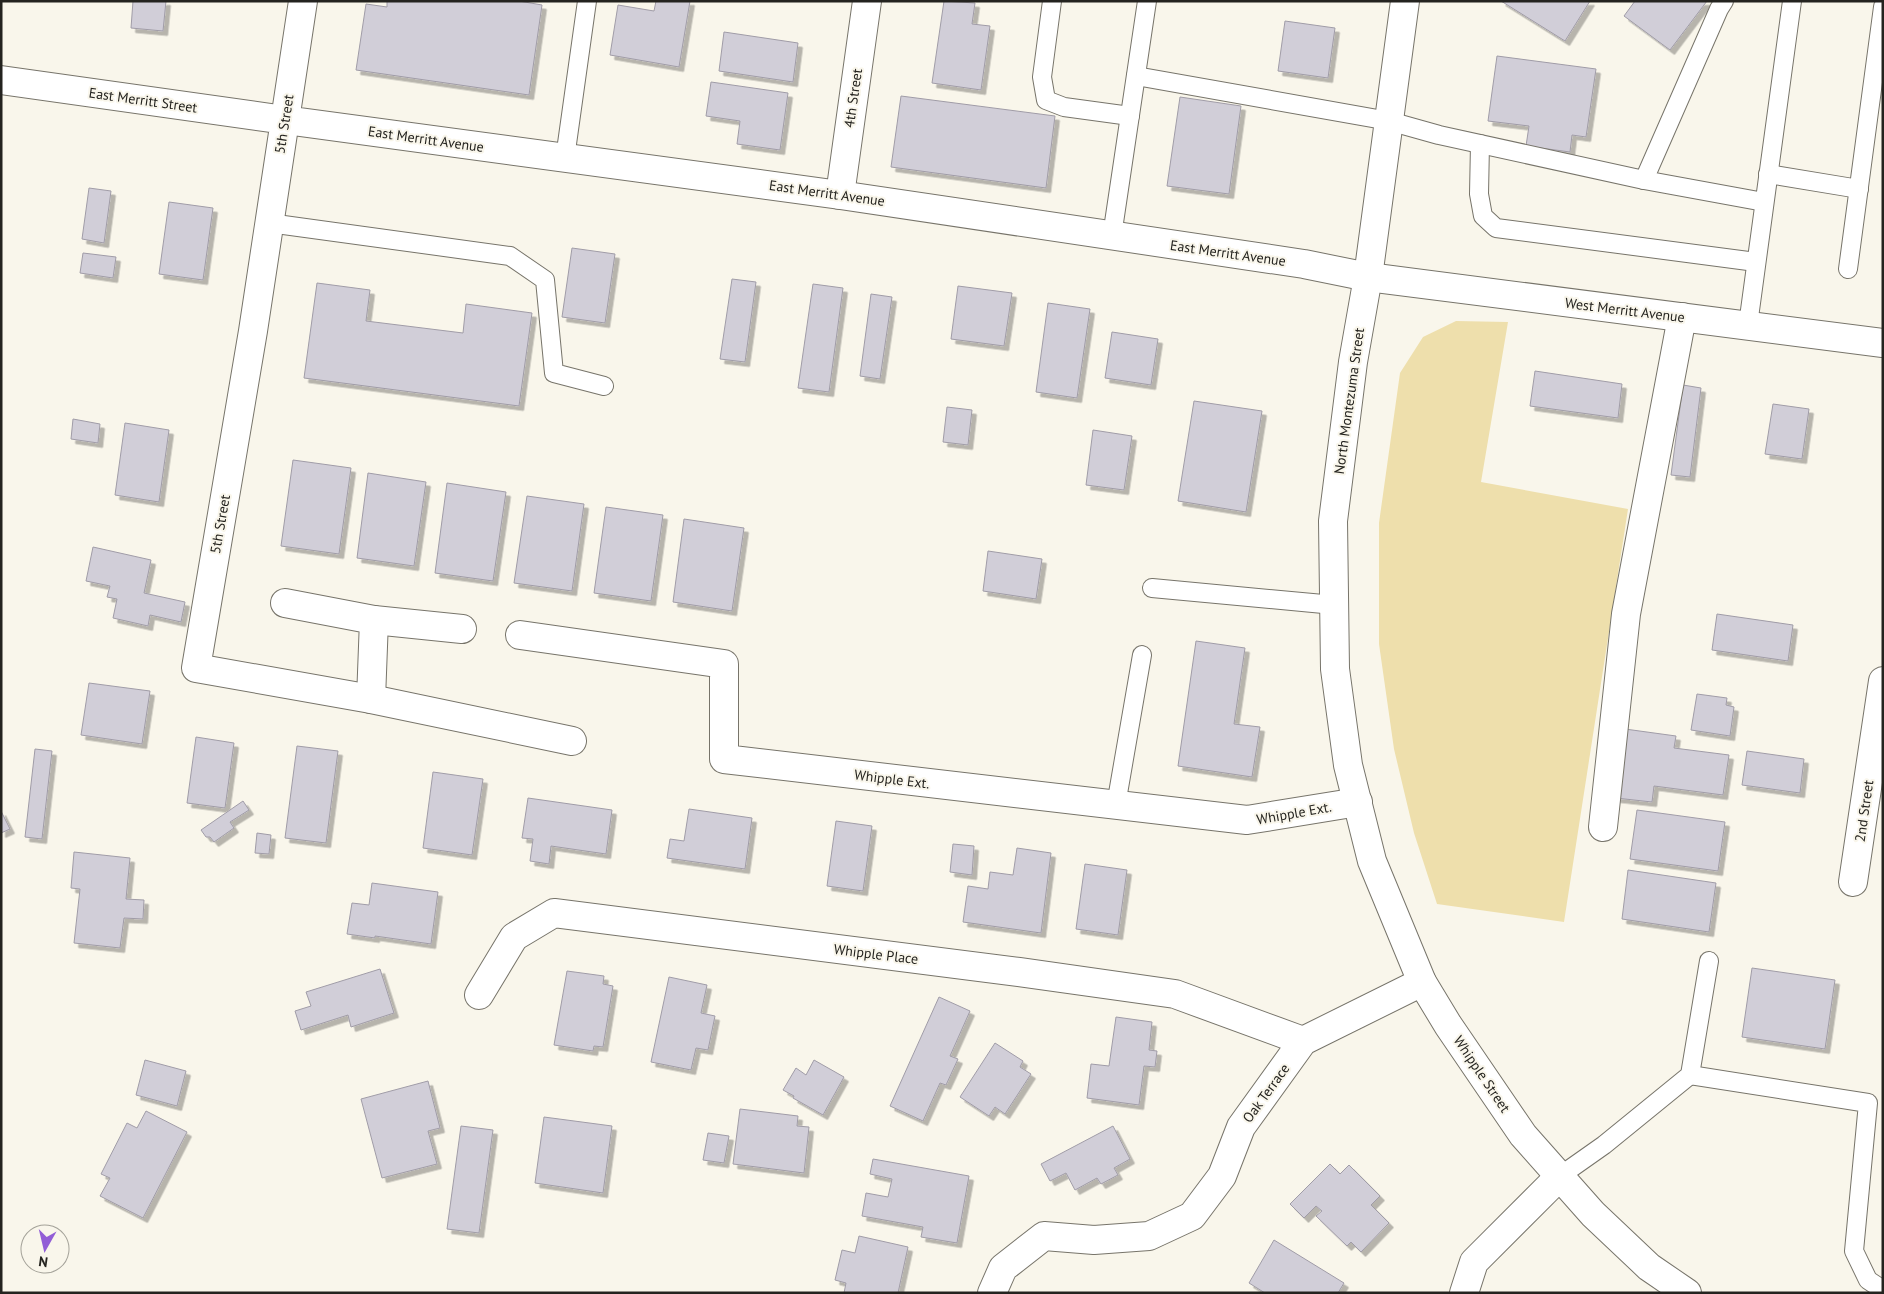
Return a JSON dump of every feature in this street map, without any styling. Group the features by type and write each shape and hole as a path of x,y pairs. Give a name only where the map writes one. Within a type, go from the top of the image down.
{"street":[{"name":"5th Street","path":"303,1 253,331 196,668 371,700 572,741"},
{"name":"4th Street","path":"840,194 867,1"},
{"name":"North Montezuma Street","path":"1358,802 1348,765 1335,670 1333,520 1353,362 1368,277 1405,1"},
{"name":"East Merritt Street","path":"1,80 285,120"},
{"name":"East Merritt Avenue","path":"285,120 840,194 1304,264 1368,277"},
{"name":"West Merritt Avenue","path":"1368,277 1883,343"},
{"path":"1603,827 1626,614 1682,317"},
{"path":"285,603 374,620 462,629"},
{"path":"371,700 374,620"},
{"name":"Whipple Ext.","path":"520,635 724,664 724,759 1247,820 1358,802"},
{"name":"2nd Street","path":"1853,882 1883,681"},
{"name":"Whipple Street","path":"1358,802 1372,861 1422,982 1448,1025 1524,1135 1593,1214 1649,1266 1687,1293"},
{"name":"Whipple Place","path":"479,995 514,937 554,913 1019,972 1175,994 1303,1041"},
{"name":"Oak Terrace","path":"992,1293 1003,1268 1044,1236 1094,1240 1149,1236 1192,1216 1222,1176 1241,1127 1303,1041 1422,982"},
{"path":"1464,1293 1474,1262 1560,1176"}],"lane":[{"path":"565,158 587,1"},
{"path":"1052,1 1042,76 1046,100 1064,107 1130,116"},
{"path":"1112,236 1147,1"},
{"path":"1644,180 1724,1"},
{"path":"1748,325 1792,1"},
{"path":"1848,270 1883,8"},
{"path":"1136,76 1388,121 1480,144 1644,180 1764,202"},
{"path":"1480,144 1479,194 1483,216 1496,228 1756,262"},
{"path":"1768,174 1859,189"},
{"path":"269,224 510,256 545,280 554,372 604,386"},
{"path":"1152,588 1334,605"},
{"path":"1116,805 1142,655"},
{"path":"1560,1176 1604,1145 1690,1075 1709,961"},
{"path":"1690,1075 1868,1103 1854,1251 1868,1280 1883,1290"}],"shaded area":[{"path":"1456,321 1508,322 1481,482 1628,509 1564,922 1437,904 1414,833 1394,749 1379,644 1379,523 1400,373 1423,337"}],"building":[{"path":"133,1 166,1 163,31 131,28"},
{"path":"387,1 519,1 542,5 529,95 356,70 366,4 387,7"},
{"path":"656,1 690,1 679,67 610,55 618,5 654,11"},
{"path":"944,1 975,3 972,24 990,26 981,90 932,83"},
{"path":"1501,1 1590,1 1565,41"},
{"path":"1635,1 1707,1 1670,50 1624,16"},
{"path":"1285,21 1335,28 1328,78 1278,71"},
{"path":"724,32 798,43 793,82 719,71"},
{"path":"1497,56 1596,69 1586,137 1572,135 1570,152 1526,146 1529,126 1488,121"},
{"path":"711,82 788,93 780,150 737,144 740,121 706,116"},
{"path":"901,96 1055,116 1046,188 891,167"},
{"path":"1180,97 1241,106 1229,194 1167,186"},
{"path":"89,188 111,191 104,243 82,239"},
{"path":"169,202 213,208 203,280 159,274"},
{"path":"572,248 615,254 605,323 562,317"},
{"path":"83,253 116,257 113,278 80,273"},
{"path":"732,279 756,282 745,362 720,359"},
{"path":"317,283 370,290 366,321 463,333 466,304 532,313 519,406 304,378"},
{"path":"813,284 843,288 829,392 798,388"},
{"path":"958,286 1012,293 1004,346 951,339"},
{"path":"871,294 892,297 880,379 860,376"},
{"path":"1048,303 1090,309 1077,398 1036,392"},
{"path":"1112,332 1158,339 1151,385 1105,378"},
{"path":"1535,371 1622,384 1618,418 1530,406"},
{"path":"1683,385 1701,388 1690,477 1671,475"},
{"path":"1194,401 1262,411 1246,512 1178,501"},
{"path":"1773,404 1809,409 1802,459 1765,454"},
{"path":"947,407 972,410 968,445 943,442"},
{"path":"73,419 100,424 98,443 71,439"},
{"path":"125,423 169,430 159,502 115,495"},
{"path":"1093,430 1132,436 1124,490 1086,485"},
{"path":"293,460 351,468 339,554 281,546"},
{"path":"368,473 426,482 414,566 357,558"},
{"path":"447,483 506,492 493,581 435,573"},
{"path":"527,496 584,504 572,591 514,583"},
{"path":"606,507 663,515 651,601 594,593"},
{"path":"684,519 744,528 732,611 673,602"},
{"path":"93,547 151,560 144,593 185,602 181,622 150,615 148,626 113,618 117,599 107,597 110,586 86,581"},
{"path":"988,551 1042,559 1036,599 983,591"},
{"path":"1717,614 1793,625 1788,661 1712,650"},
{"path":"1196,641 1245,648 1234,724 1260,727 1252,777 1178,766"},
{"path":"89,683 150,691 142,744 81,735"},
{"path":"1697,694 1727,698 1726,705 1734,707 1730,736 1691,730"},
{"path":"1625,729 1676,736 1674,748 1729,755 1723,795 1654,786 1652,802 1616,798"},
{"path":"196,737 234,743 225,808 187,803"},
{"path":"297,746 338,751 326,843 285,838"},
{"path":"35,749 52,751 42,839 25,837"},
{"path":"1747,751 1804,759 1800,793 1742,785"},
{"path":"433,772 483,779 472,855 423,848"},
{"path":"528,798 612,810 606,854 551,846 549,864 530,861 533,839 522,838"},
{"path":"243,801 249,810 230,822 234,828 214,842 210,837 206,837 201,830"},
{"path":"689,809 752,818 745,869 667,858 670,839 684,841"},
{"path":"1637,810 1725,822 1718,871 1630,859"},
{"path":"1,811 10,829 1,833"},
{"path":"836,821 872,826 863,891 827,886"},
{"path":"257,833 271,835 269,854 255,853"},
{"path":"953,844 974,846 972,875 950,872"},
{"path":"1017,848 1051,853 1041,933 963,922 968,886 988,889 990,872 1013,875"},
{"path":"74,852 130,858 126,899 144,900 143,919 124,918 120,948 74,943 80,889 71,888"},
{"path":"1085,864 1127,870 1118,935 1076,929"},
{"path":"1628,870 1716,883 1709,932 1622,919"},
{"path":"372,883 438,892 431,944 347,934 352,903 369,905"},
{"path":"1752,968 1835,980 1825,1049 1742,1037"},
{"path":"380,969 394,1013 351,1027 348,1015 301,1030 295,1011 311,1006 306,992"},
{"path":"567,971 604,976 603,984 613,986 603,1047 594,1046 593,1051 554,1045"},
{"path":"669,977 707,985 701,1013 715,1016 708,1050 696,1048 691,1070 651,1062"},
{"path":"939,997 970,1011 950,1056 958,1059 946,1085 940,1083 923,1121 890,1106"},
{"path":"1116,1017 1152,1022 1149,1050 1157,1051 1155,1067 1144,1066 1139,1105 1087,1098 1091,1064 1109,1066"},
{"path":"995,1043 1023,1061 1020,1067 1031,1074 1005,1114 995,1107 989,1116 960,1097"},
{"path":"145,1060 186,1071 177,1106 136,1095"},
{"path":"814,1060 844,1077 823,1115 783,1090 796,1068 806,1075"},
{"path":"428,1081 440,1128 428,1131 437,1164 382,1178 361,1099"},
{"path":"740,1109 798,1116 797,1126 809,1127 804,1173 733,1164"},
{"path":"146,1111 187,1132 143,1218 100,1196 110,1178 101,1174 127,1123 137,1128"},
{"path":"544,1117 612,1126 603,1193 535,1183"},
{"path":"461,1126 493,1130 479,1233 447,1229"},
{"path":"1113,1126 1130,1159 1114,1168 1118,1175 1101,1184 1097,1178 1075,1190 1066,1173 1050,1181 1041,1164"},
{"path":"708,1133 729,1136 724,1163 703,1160"},
{"path":"873,1159 969,1176 957,1243 921,1237 923,1227 862,1216 866,1193 888,1197 892,1179 870,1174"},
{"path":"1330,1164 1340,1174 1349,1165 1380,1196 1371,1205 1389,1223 1361,1252 1351,1242 1347,1246 1316,1216 1322,1211 1316,1206 1304,1218 1290,1204"},
{"path":"859,1236 908,1247 898,1293 844,1293 846,1283 835,1280 842,1250 855,1253"},
{"path":"1274,1240 1344,1283 1338,1293 1265,1293 1249,1283"}]}
